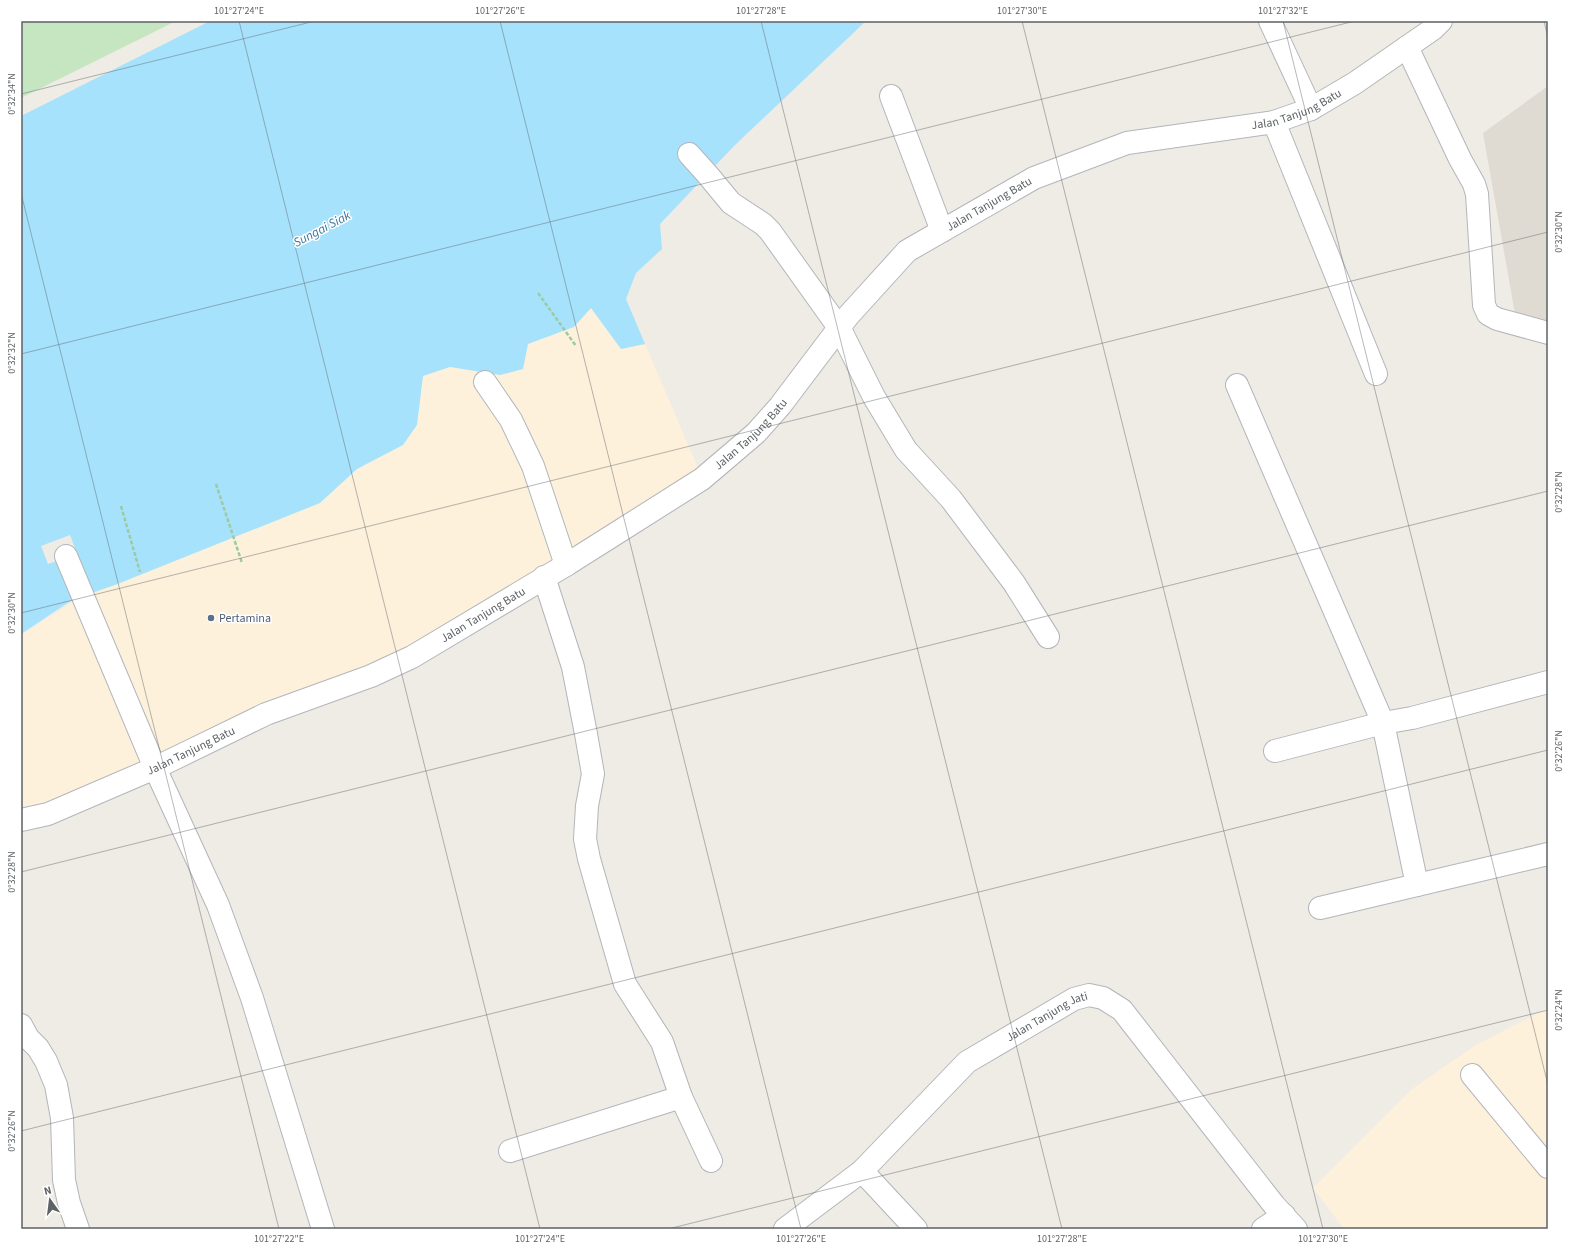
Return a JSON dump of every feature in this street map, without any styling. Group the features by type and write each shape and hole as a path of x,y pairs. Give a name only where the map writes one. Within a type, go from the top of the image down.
{"street":[{"path":"1270,21 1311,108"},
{"name":"Jalan Tanjung Batu","path":"21,820 48,814 155,768 266,714 371,676 412,657 566,565 702,479 756,432 780,406 840,329 848,316 907,251 1034,178 1127,143 1274,122 1311,108 1355,83 1433,29 1441,21"},
{"path":"1407,47 1460,159 1474,184 1477,194 1484,305 1488,314 1497,319 1548,333"},
{"path":"891,96 942,231"},
{"path":"1274,122 1376,374"},
{"path":"690,154 731,203 770,230 840,329 874,397 906,450 951,499 1014,583 1048,637"},
{"path":"486,382 512,420 533,466 566,565"},
{"path":"1237,385 1383,723 1417,885"},
{"path":"66,556 155,768 218,905 252,998 323,1229"},
{"path":"544,578 573,667 593,774 587,806 585,839 589,859 625,984 662,1042 681,1097 711,1161"},
{"path":"1274,751 1383,723 1412,718 1548,682"},
{"path":"1320,908 1548,854"},
{"name":"Jalan Tanjung Jati","path":"785,1229 862,1171 968,1062 1054,1010 1074,999 1089,995 1103,998 1122,1010 1290,1222"},
{"path":"21,1025 28,1038 38,1048 46,1061 56,1085 62,1118 64,1180 69,1203 78,1229"},
{"path":"1472,1075 1548,1167"},
{"path":"510,1151 681,1097"},
{"path":"862,1171 916,1229"},
{"path":"1263,1229 1290,1222"}],"path":[{"path":"538,293 576,346"},
{"path":"216,484 242,563"},
{"path":"121,506 140,572"}],"shaded area":[{"path":"1548,86 1548,333 1517,325 1483,133"},
{"path":"591,308 621,349 645,344 704,482 453,633 43,805 21,807 21,635 423,376"},
{"path":"1548,1008 1548,1229 1344,1229 1313,1188 1412,1089 1476,1045"}],"green space":[{"path":"21,21 176,21 21,98"}],"water":[{"name":"Sungai Siak","path":"210,21 866,21 734,146 660,224 662,249 636,273 626,299 645,344 621,349 591,308 574,327 528,344 523,369 500,375 450,367 423,376 417,425 403,445 357,469 320,503 115,585 72,600 21,634 21,116"}],"pier":[{"path":"70,535 92,593 72,600 57,561 48,564 41,546"}],"place":[{"name":"Pertamina","path":"211,618"}]}
